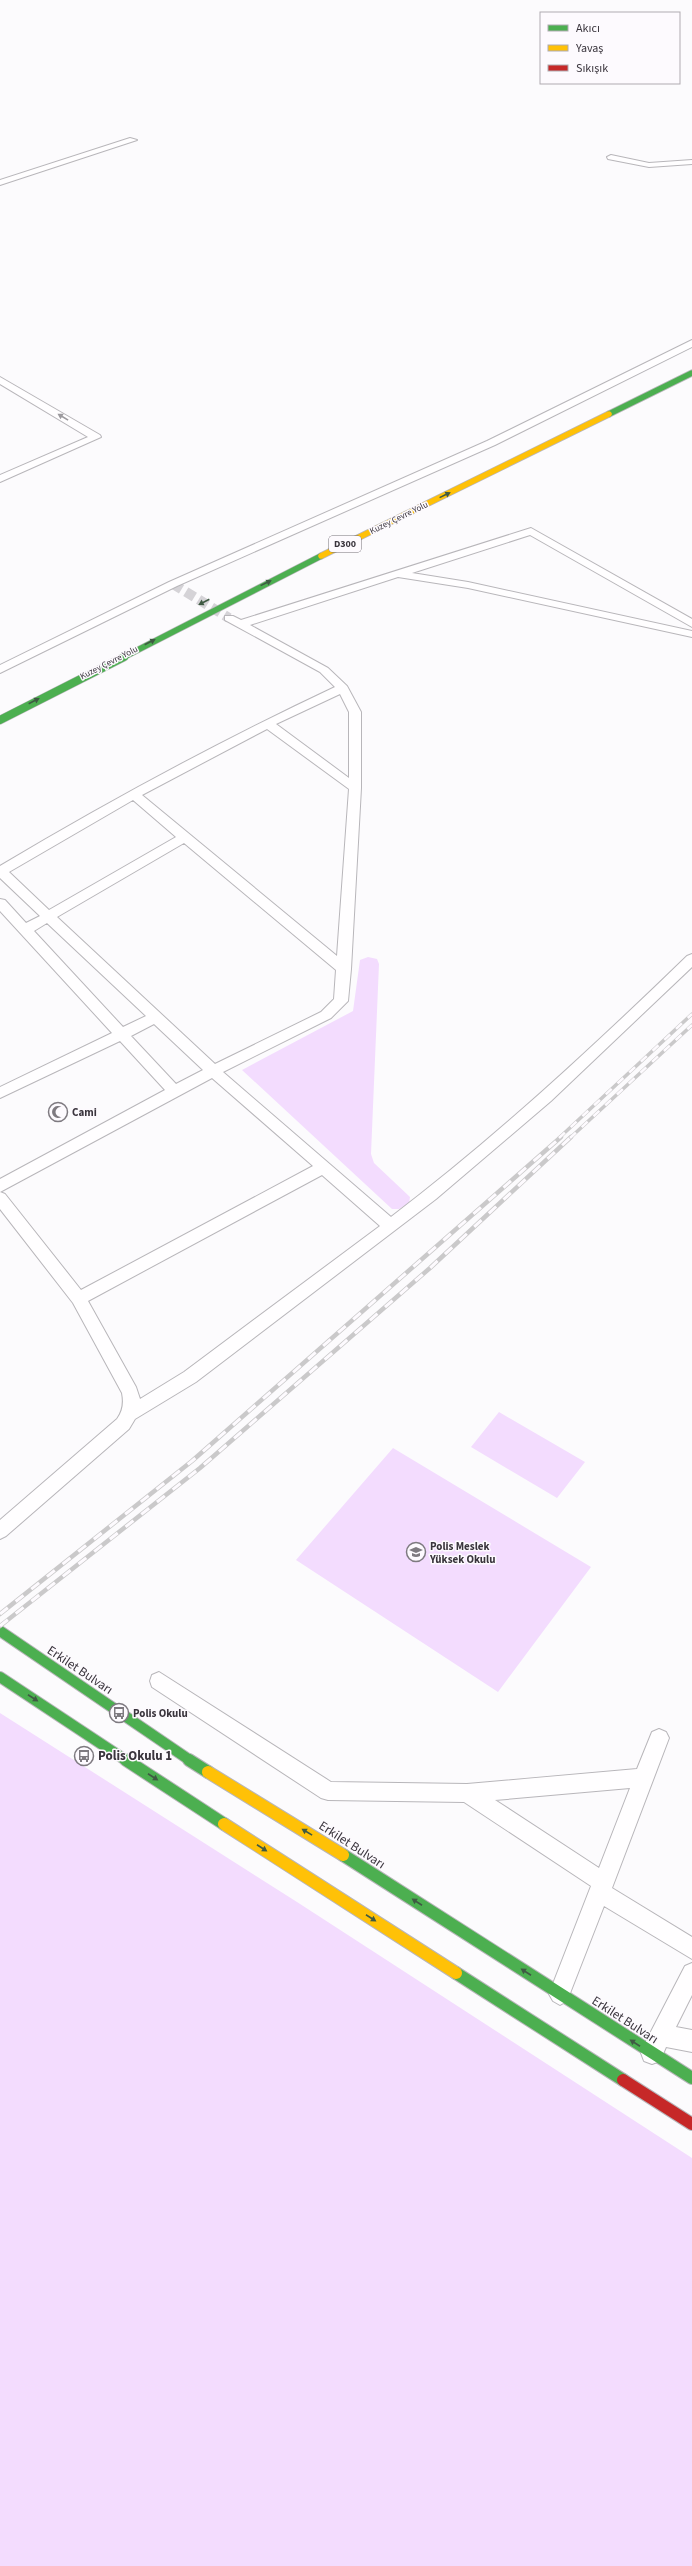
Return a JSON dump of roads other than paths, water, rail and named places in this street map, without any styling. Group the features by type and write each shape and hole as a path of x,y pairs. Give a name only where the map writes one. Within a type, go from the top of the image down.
{"main road":[{"name":"Kuzey Çevre Yolu","path":"436,488 692,363"},
{"name":"Kuzey Çevre Yolu","path":"0,720 249,591 692,374"},
{"name":"Erkilet Bulvarı","path":"0,1631 52,1668 257,1804 309,1833 560,1994 656,2044 692,2078"},
{"path":"0,1677 236,1832 692,2124"}],"street":[{"path":"0,183 133,140"},
{"path":"611,157 649,165 692,162"},
{"path":"0,670 173,584 483,446 692,343"},
{"path":"0,380 96,438 0,479"},
{"path":"0,389 86,442"},
{"path":"0,1186 213,1071 332,1011 342,995 355,788 355,712 343,688 317,666 235,621 394,574 531,531 692,624"},
{"path":"394,574 468,585 692,634"},
{"path":"343,688 267,723 133,794 0,872 213,1071 391,1226"},
{"path":"267,723 355,788"},
{"path":"133,794 344,970"},
{"path":"25,930 185,837"},
{"path":"0,902 175,1092"},
{"path":"0,1531 123,1424 130,1414 190,1377 470,1165 528,1115 692,959"},
{"path":"0,1093 155,1018"},
{"path":"79,1299 324,1167"},
{"path":"0,1198 79,1299 130,1392 132,1403 130,1414"},
{"path":"159,1681 328,1791 467,1793 644,1778"},
{"path":"560,1994 603,1888 659,1738"},
{"path":"467,1793 692,1948"},
{"path":"656,2044 692,1973"},
{"path":"656,2044 692,2041"}],"tunnel":[{"path":"173,584 229,618"}],"railway":[{"path":"559,1138 692,1014"},
{"path":"570,1138 692,1025"},
{"path":"0,1614 192,1461 561,1137"},
{"path":"0,1626 200,1468 430,1268 571,1137"}],"place":[{"name":"Cami","path":"58,1112"},
{"name":"Polis Meslek Yüksek Okulu","path":"416,1552"},
{"name":"Polis Okulu","path":"119,1713"},
{"name":"Polis Okulu 1","path":"84,1756"}]}
